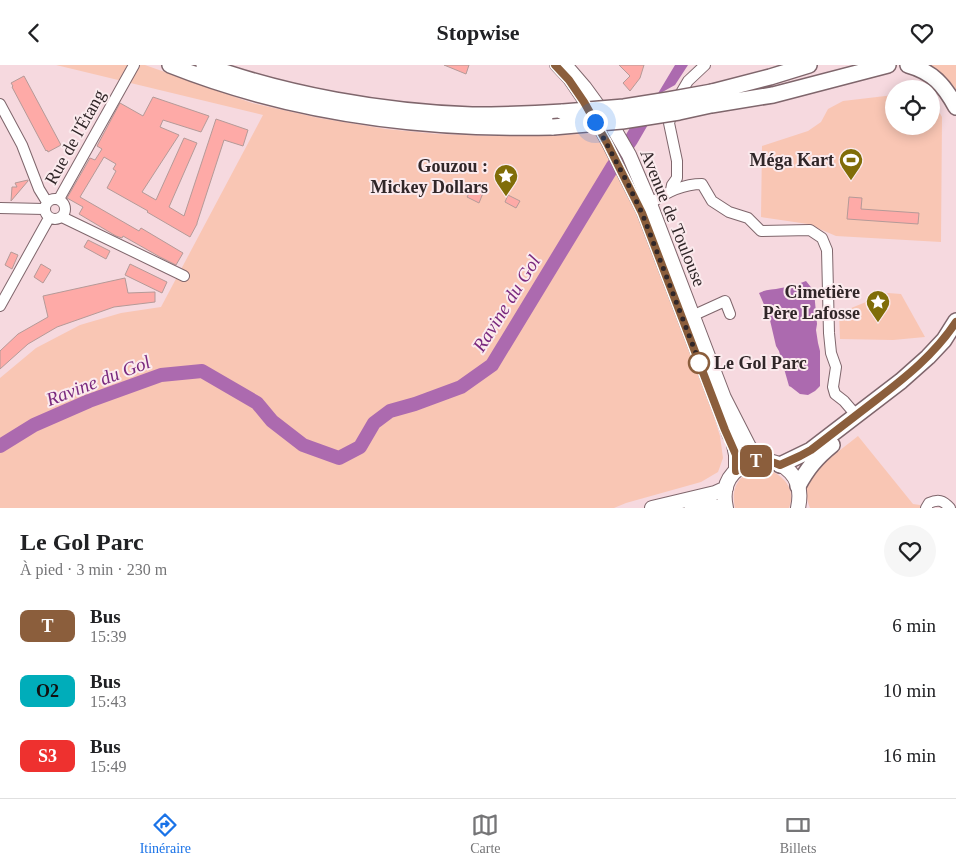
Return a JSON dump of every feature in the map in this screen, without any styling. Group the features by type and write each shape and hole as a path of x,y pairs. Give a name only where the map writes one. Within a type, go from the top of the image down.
{"highway":[{"path":"170,65 208,79 263,95 331,111 419,123 486,127 553,127 622,121 679,112 770,77 809,65"},
{"path":"204,65 261,83 330,99 416,111 471,115 522,115 624,107 668,100 773,95 888,65"},
{"path":"712,98 806,79 850,65"},
{"path":"908,65 920,68 935,78 947,91 956,107"},
{"path":"780,465 811,450 901,381 944,340 956,321"},
{"path":"798,486 808,469 822,453 922,373 956,335"}],"main road":[{"name":"Avenue de Toulouse","path":"566,65 611,124 628,170 650,204 724,398 749,447 763,460"},
{"name":"Avenue de Toulouse","path":"724,398 736,455 736,471"},
{"path":"682,502 724,508 726,488 736,471 753,461 763,460 780,465 791,474 798,486 798,508"},
{"path":"652,508 682,502 726,488"}],"street":[{"name":"Rue de l'Étang","path":"59,199 134,65"},
{"path":"555,65 569,80 607,143 628,170 642,213 736,455"},
{"path":"671,190 677,178 677,161 669,123 675,103 688,81 705,65"},
{"path":"0,104 22,145 47,209 54,219 62,217 66,209 63,202 55,198 47,209 0,306"},
{"path":"650,204 671,190 692,184 702,184 712,201 729,212 748,218 761,231 810,230 822,238 827,249 829,333 831,353 836,367 833,387 836,394 856,415"},
{"path":"0,208 47,209"},
{"path":"62,217 184,275"},
{"path":"692,316 725,301 730,314"},
{"path":"926,508 929,503 939,500 950,508"}],"shaded area":[{"path":"56,65 145,65 252,103 319,118 386,129 437,134 490,136 550,136 610,132 646,224 708,397 720,436 723,458 718,472 701,482 614,508 0,508 0,378 36,348 80,325 121,313 161,307 263,115"},
{"path":"675,65 688,65 675,85 657,95"},
{"path":"923,65 956,65 956,97 940,80"},
{"name":"Méga Kart","path":"885,96 885,135 940,135 940,114 942,117 941,242 836,236 808,224 761,217 762,146 808,131 821,122 828,109 843,101"},
{"path":"806,281 814,291 816,330 820,351 820,386 808,395 800,394 789,386 776,346 769,316 759,293"},
{"name":"Cimetière Père Lafosse","path":"888,293 901,294 925,337 893,340 840,339 839,313"},
{"path":"858,436 913,504 920,505 921,508 810,508 807,499 807,485 810,479 824,463"},
{"path":"764,469 777,474 786,483 791,494 789,508 735,508 734,492 739,481 749,473"}],"building":[{"path":"444,65 469,65 466,74"},
{"path":"619,65 644,65 640,78 630,91 623,83 630,76"},
{"path":"24,76 61,145 48,152 12,87 11,83"},
{"path":"153,97 209,116 201,132 163,120 160,127 179,135 142,192 156,200 184,138 197,143 169,207 184,216 216,119 248,130 243,146 224,140 197,224 190,237 107,188 116,171 113,169 116,164 104,157 80,197 139,231 141,228 183,253 176,265 123,236 122,238 116,236 79,214 83,207 67,198 90,158 95,160 102,149 97,146 120,103 143,116"},
{"path":"28,180 11,201 12,187 17,187 15,183"},
{"path":"472,188 483,193 479,203 467,197"},
{"path":"508,195 520,201 516,208 505,202"},
{"path":"849,197 862,198 861,209 919,213 918,224 847,219"},
{"path":"88,240 110,251 106,259 84,247"},
{"path":"11,252 18,255 12,269 5,265"},
{"path":"41,264 51,270 43,283 34,277"},
{"path":"130,264 167,282 162,293 125,275"},
{"path":"125,278 128,293 155,292 155,302 114,307 57,327 28,344 0,369 0,351 18,334 48,317 43,296"}],"waterway":[{"name":"Ravine du Gol","path":"0,446 34,425 89,401 161,375 202,371 257,403 272,421 303,445 339,458 360,447 374,423 390,411 461,387 492,365 649,109"}],"bus line":[{"name":"T","path":"555,65 569,80 584,102 642,213 736,455 736,471 753,461 763,460 780,465 811,450 901,381 944,340 956,322"}],"place":[{"name":"Méga Kart","path":"851,181"},
{"name":"Gouzou : Mickey Dollars","path":"506,197"},
{"name":"Cimetière Père Lafosse","path":"878,323"},
{"name":"Le Gol Parc","path":"699,363"}],"route":[{"path":"595,122 642,213 702,369 699,363"}]}
